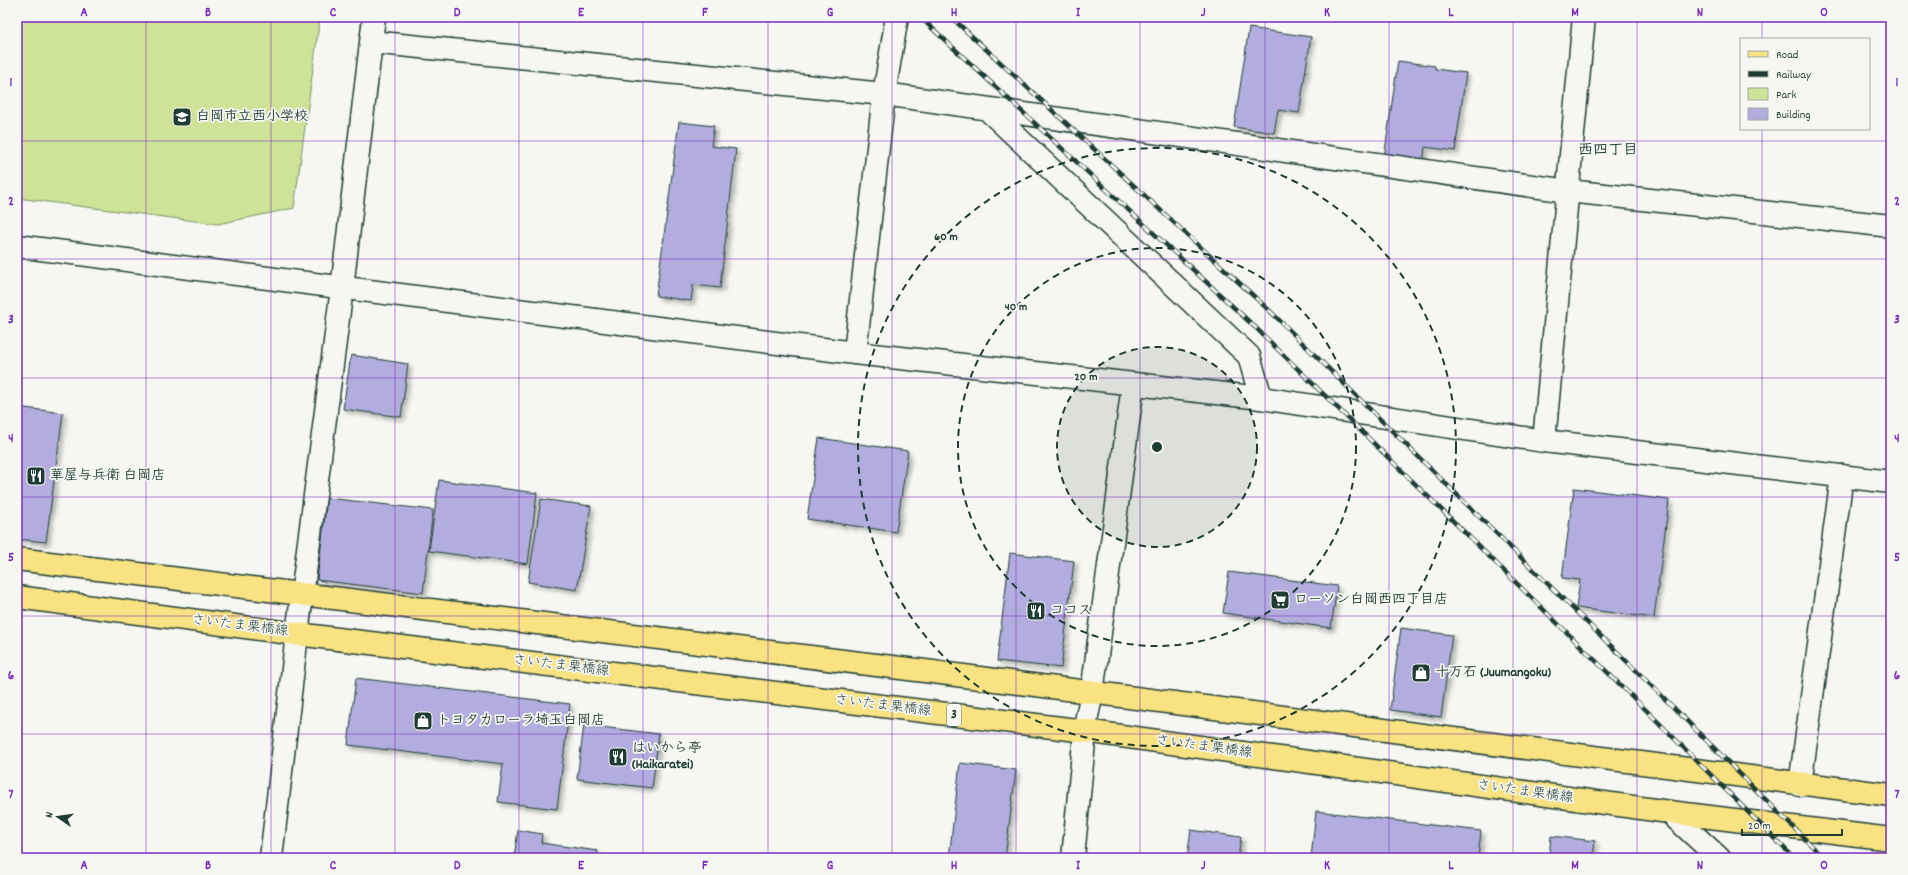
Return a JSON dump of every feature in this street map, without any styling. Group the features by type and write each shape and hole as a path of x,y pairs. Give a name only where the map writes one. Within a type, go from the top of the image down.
{"main road":[{"path":"17,559 1092,693 1891,796"},
{"name":"さいたま栗橋線","path":"17,597 297,634 1085,731 1669,812 1891,839"}],"street":[{"path":"271,858 297,634 342,288 374,17"},
{"path":"1544,441 1584,17"},
{"path":"855,353 893,19"},
{"path":"371,42 884,94 1568,191 1891,226"},
{"path":"987,109 1249,356 1261,398"},
{"path":"17,246 855,353 1261,398 1544,441 1891,482"},
{"path":"1073,858 1085,731 1092,693 1133,385"},
{"path":"1800,785 1842,476"},
{"path":"1669,812 1719,858"}],"green space":[{"name":"白岡市立西小学校","path":"17,17 320,17 294,208 218,224 17,198"}],"building":[{"path":"1249,28 1311,37 1299,113 1278,110 1274,133 1234,127"},
{"path":"1398,61 1435,66 1435,69 1466,73 1455,151 1425,147 1423,164 1384,158"},
{"path":"679,122 714,126 711,146 736,149 720,288 693,285 691,301 656,296"},
{"path":"351,355 408,364 401,417 343,409"},
{"name":"華屋与兵衛 白岡店","path":"17,407 63,413 46,542 17,539"},
{"path":"819,438 908,451 896,532 807,519"},
{"path":"439,480 537,493 528,564 429,551"},
{"path":"1574,488 1669,500 1654,618 1576,608 1580,580 1562,578"},
{"path":"327,498 433,510 423,593 317,580"},
{"path":"541,499 591,506 577,590 528,582"},
{"name":"ココス","path":"1010,553 1074,561 1061,668 997,661"},
{"name":"ローソン白岡西四丁目店","path":"1229,572 1337,586 1331,628 1223,613"},
{"name":"十万石 (Juumangoku)","path":"1401,628 1452,635 1441,717 1390,710"},
{"path":"356,678 570,704 557,809 498,802 503,764 348,745"},
{"name":"はいから亭 (Haikaratei)","path":"584,725 659,734 652,788 577,779"},
{"path":"960,763 1016,770 1005,858 949,858"},
{"path":"1316,811 1481,831 1478,858 1311,858"},
{"path":"518,830 542,834 541,843 598,851 597,858 514,858"},
{"path":"1191,830 1241,837 1238,858 1187,858"},
{"path":"1551,836 1595,841 1593,858 1549,858"}],"railway":[{"path":"920,17 1256,328 1648,712 1794,858"},
{"path":"951,17 1272,313 1662,696 1824,858"}],"place":[{"name":"白岡市立西小学校","path":"182,117"},
{"name":"華屋与兵衛 白岡店","path":"36,476"},
{"name":"ローソン白岡西四丁目店","path":"1280,600"},
{"name":"ココス","path":"1036,611"},
{"name":"十万石 (Juumangoku)","path":"1421,673"},
{"name":"トヨタカローラ埼玉白岡店","path":"423,721"},
{"name":"はいから亭 (Haikaratei)","path":"618,757"}],"district":[{"name":"西四丁目","path":"1608,151"}]}
